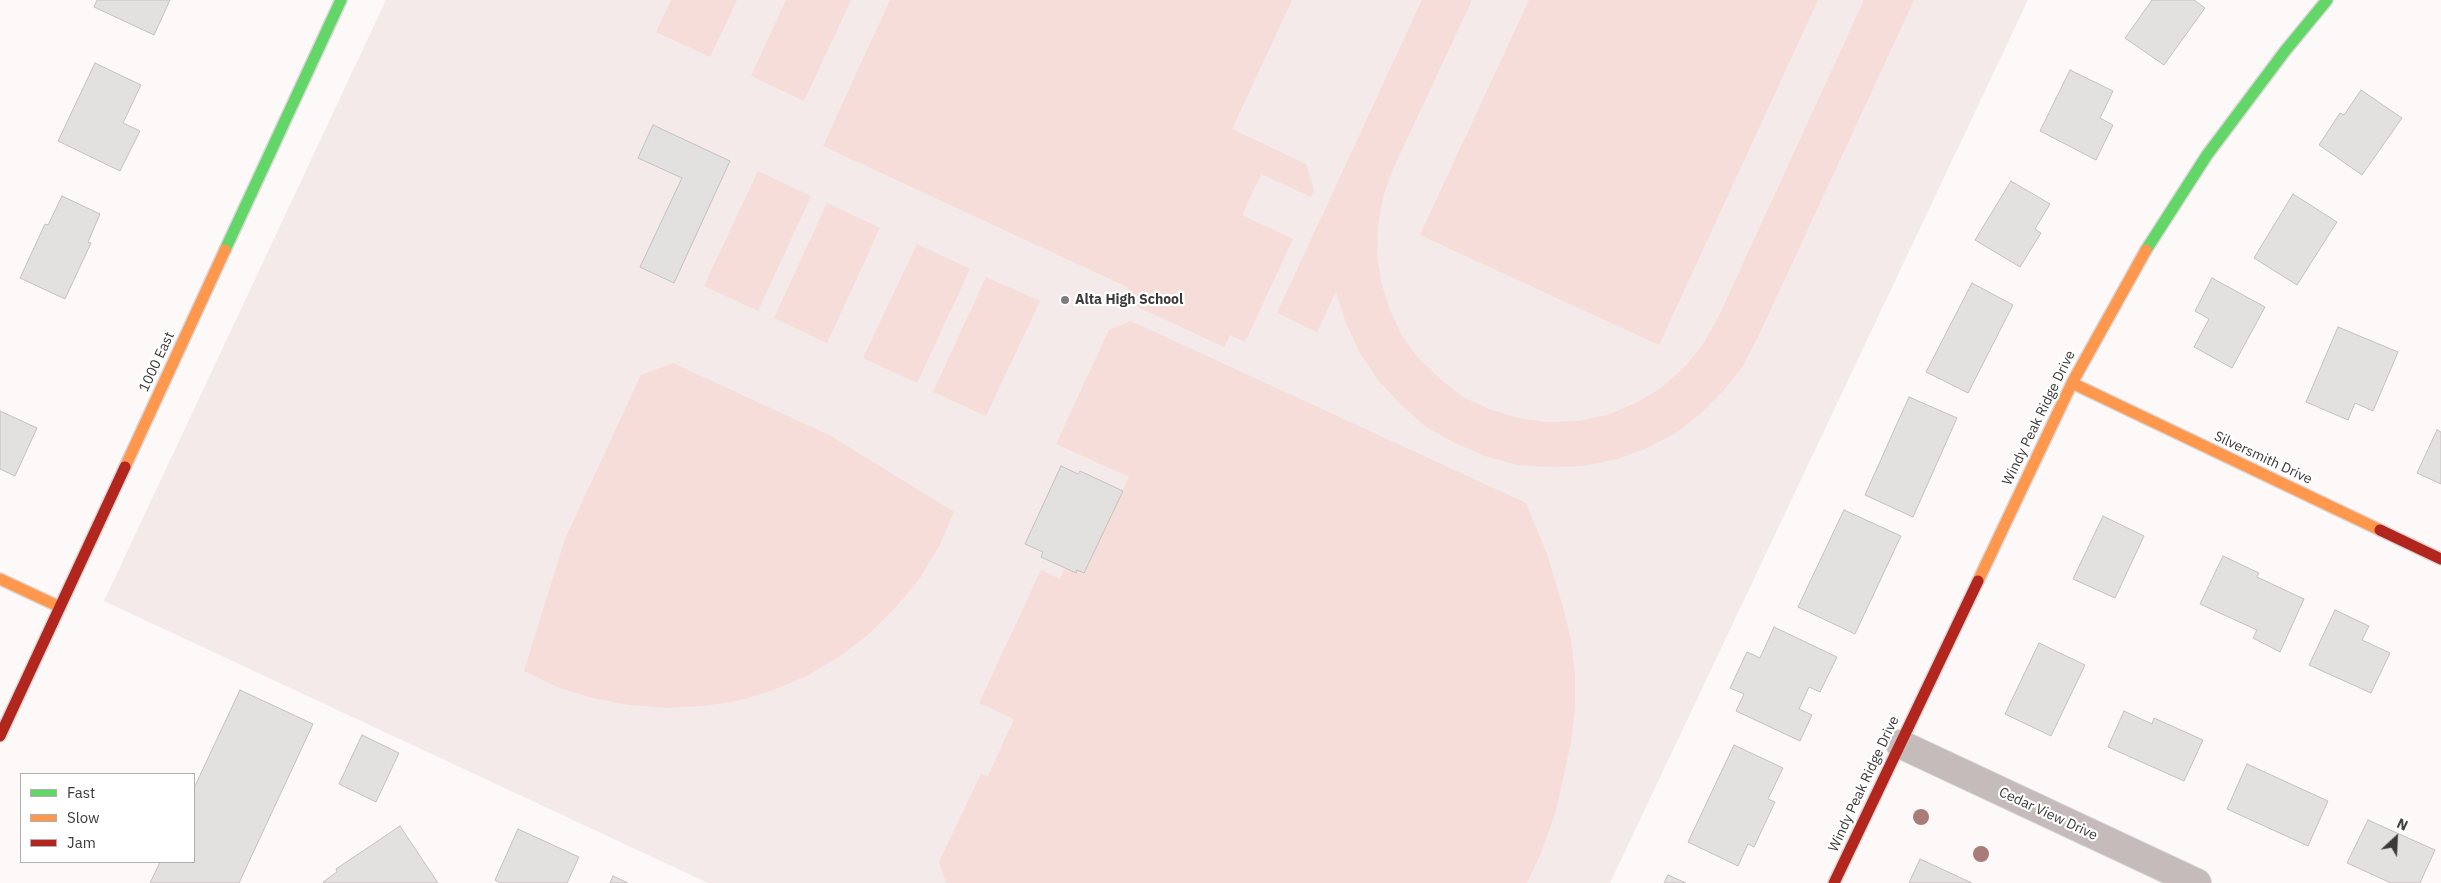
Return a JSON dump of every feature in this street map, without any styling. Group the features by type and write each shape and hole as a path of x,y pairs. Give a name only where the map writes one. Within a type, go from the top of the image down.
{"street":[{"name":"1000 East","path":"0,736 341,0"},
{"name":"Windy Peak Ridge Drive","path":"1834,883 2072,383 2136,266 2207,156 2284,51 2327,0"},
{"name":"Silversmith Drive","path":"2072,383 2441,559"},
{"path":"0,579 60,607"},
{"name":"Cedar View Drive","path":"1900,744 2197,883"}],"shaded area":[{"name":"Alta High School","path":"386,0 2028,0 1610,883 708,883 104,601"},
{"path":"671,0 737,0 710,57 656,32"},
{"path":"786,0 851,0 804,101 751,76"},
{"path":"890,0 1292,0 1232,129 1306,164 1314,190 1311,197 1261,174 1242,215 1293,239 1245,342 1230,335 1224,347 1138,307 1127,287 823,146"},
{"path":"1422,0 1472,0 1393,169 1383,197 1378,225 1377,254 1381,282 1390,310 1402,336 1419,359 1440,379 1463,397 1489,409 1518,418 1548,422 1578,421 1607,415 1636,403 1661,388 1684,368 1703,344 1718,318 1864,0 1914,0 1743,366 1723,391 1700,414 1674,434 1645,449 1614,460 1582,466 1517,465 1485,456 1455,443 1426,427 1401,405 1378,380 1360,353 1346,323 1336,292 1317,332 1277,313"},
{"path":"1529,0 1818,0 1659,345 1420,235"},
{"path":"758,171 811,196 758,311 704,286"},
{"path":"827,203 880,228 827,343 774,318"},
{"path":"917,244 970,269 917,383 863,358"},
{"path":"986,277 1040,301 986,416 933,392"},
{"path":"1131,321 1526,503 1547,554 1563,607 1571,640 1575,674 1575,708 1571,742 1556,811 1541,853 1527,883 946,883 939,862 981,774 988,776 1014,719 979,703 1041,570 1060,579 1065,568 1076,573 1077,570 1084,573 1129,477 1056,444 1109,330"},
{"path":"673,363 831,436 954,512 939,546 920,578 896,607 869,634 840,656 807,676 773,690 738,701 702,706 665,708 629,705 592,698 557,687 524,671 565,539 641,375"}],"building":[{"path":"97,0 170,0 154,35 94,7"},
{"path":"2152,0 2194,0 2205,8 2164,65 2125,38"},
{"path":"95,63 141,85 123,123 140,131 120,171 58,141"},
{"path":"2070,70 2113,91 2100,118 2113,125 2096,160 2040,131"},
{"path":"2361,90 2402,118 2362,175 2319,145 2340,113 2344,115"},
{"path":"653,125 730,161 674,283 640,267 682,178 638,158"},
{"path":"2011,181 2050,204 2035,229 2041,233 2020,267 1975,240"},
{"path":"2293,194 2337,222 2297,285 2254,258"},
{"path":"62,196 100,214 88,242 91,243 65,299 20,278 45,224 48,225"},
{"path":"2212,278 2265,307 2232,368 2194,347 2209,319 2195,311"},
{"path":"1972,283 2013,305 1968,393 1926,372"},
{"path":"2338,327 2398,352 2373,411 2355,403 2348,420 2306,402"},
{"path":"1909,397 1957,418 1913,517 1865,495"},
{"path":"0,411 37,428 15,476 0,469"},
{"path":"2437,430 2441,432 2441,484 2417,473"},
{"path":"1061,466 1078,474 1080,471 1123,491 1084,573 1077,570 1076,573 1041,557 1043,552 1025,544"},
{"path":"1844,510 1901,536 1855,634 1798,607"},
{"path":"2103,516 2144,536 2115,598 2073,579"},
{"path":"2223,556 2259,573 2257,577 2304,599 2280,652 2253,638 2257,630 2200,604"},
{"path":"2335,610 2369,626 2362,640 2390,653 2371,693 2309,665"},
{"path":"1774,627 1837,657 1820,692 1809,687 1799,709 1812,715 1800,741 1736,711 1744,694 1730,688 1747,652 1760,658"},
{"path":"2039,643 2085,665 2051,736 2005,714"},
{"path":"240,690 313,724 239,883 150,883 160,863 195,863 195,786"},
{"path":"2124,711 2152,724 2154,718 2203,740 2184,781 2108,747"},
{"path":"362,735 399,753 376,802 339,784"},
{"path":"1734,745 1783,768 1768,799 1775,802 1754,847 1748,844 1738,866 1688,842"},
{"path":"2247,764 2328,801 2308,846 2227,809"},
{"path":"2368,820 2435,850 2420,883 2391,883 2347,863"},
{"path":"400,826 438,883 323,882 337,872 336,869"},
{"path":"518,829 579,857 567,883 500,883 495,880"},
{"path":"1920,859 1972,883 1909,883"},
{"path":"1668,875 1686,883 1664,883"},
{"path":"613,876 628,883 610,883"}],"traffic: fast":[{"path":"225,250 341,0"},
{"path":"2146,250 2207,155 2285,51 2327,0"}],"traffic: slow":[{"path":"125,467 225,250"},
{"path":"1978,581 2072,383 2146,250"},
{"path":"2072,383 2380,530"},
{"path":"0,579 60,607"}],"traffic: jam":[{"path":"0,736 125,467"},
{"path":"2380,530 2441,559"},
{"path":"1834,883 1978,581"}],"place":[{"name":"Alta High School","path":"1065,300"}]}
